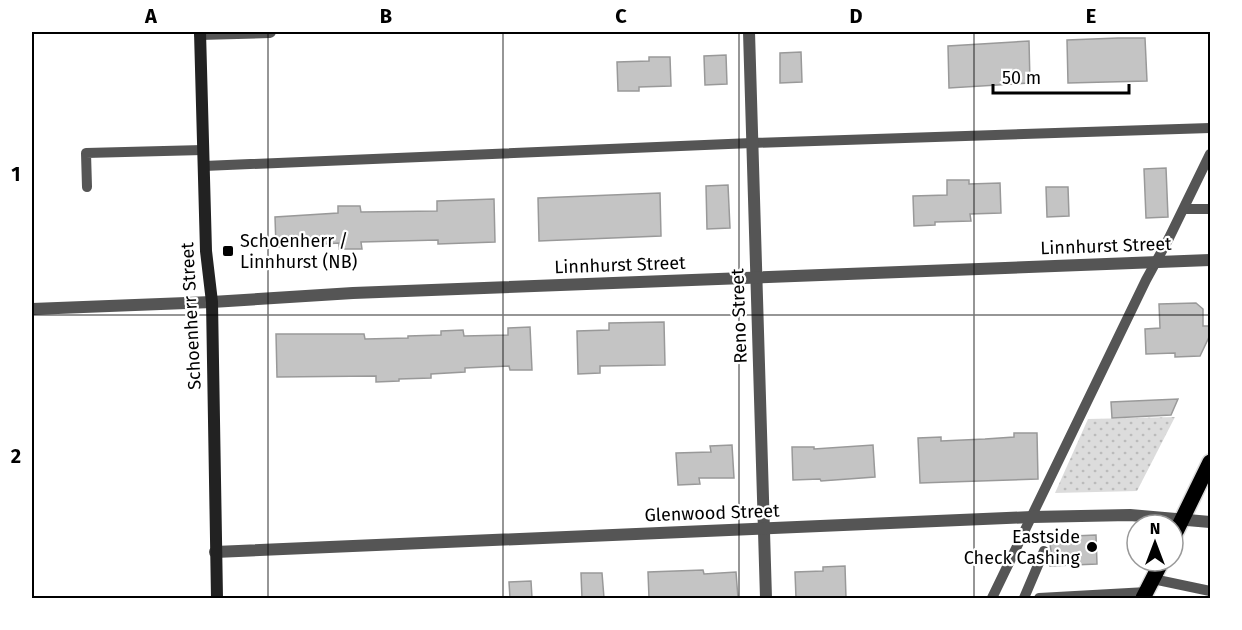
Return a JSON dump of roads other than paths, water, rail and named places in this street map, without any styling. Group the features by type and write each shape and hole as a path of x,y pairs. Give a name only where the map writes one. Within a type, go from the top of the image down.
{"main road":[{"path":"1185,514 1210,462"},
{"path":"1148,590 1156,573"}],"street":[{"path":"200,33 270,32"},
{"name":"Reno Street","path":"749,32 766,598"},
{"name":"Schoenherr Street","path":"200,33 206,251 212,302 216,598"},
{"name":"Linnhurst Street","path":"32,309 212,302 352,293 1210,260"},
{"name":"Glenwood Street","path":"215,552 1032,517 1125,515"},
{"name":"Glenwood Street","path":"1185,520 1210,522"}],"lane":[{"path":"204,166 752,143 1210,128"},
{"path":"87,187 86,153 203,150"},
{"path":"992,598 1210,154"},
{"path":"1184,208 1210,209"},
{"path":"1023,598 1044,551"},
{"path":"1039,598 1148,590 1210,591"}],"place":[{"name":"Schoenherr / Linnhurst (NB)","path":"228,251"},
{"name":"Eastside Check Cashing","path":"1092,547"}]}
